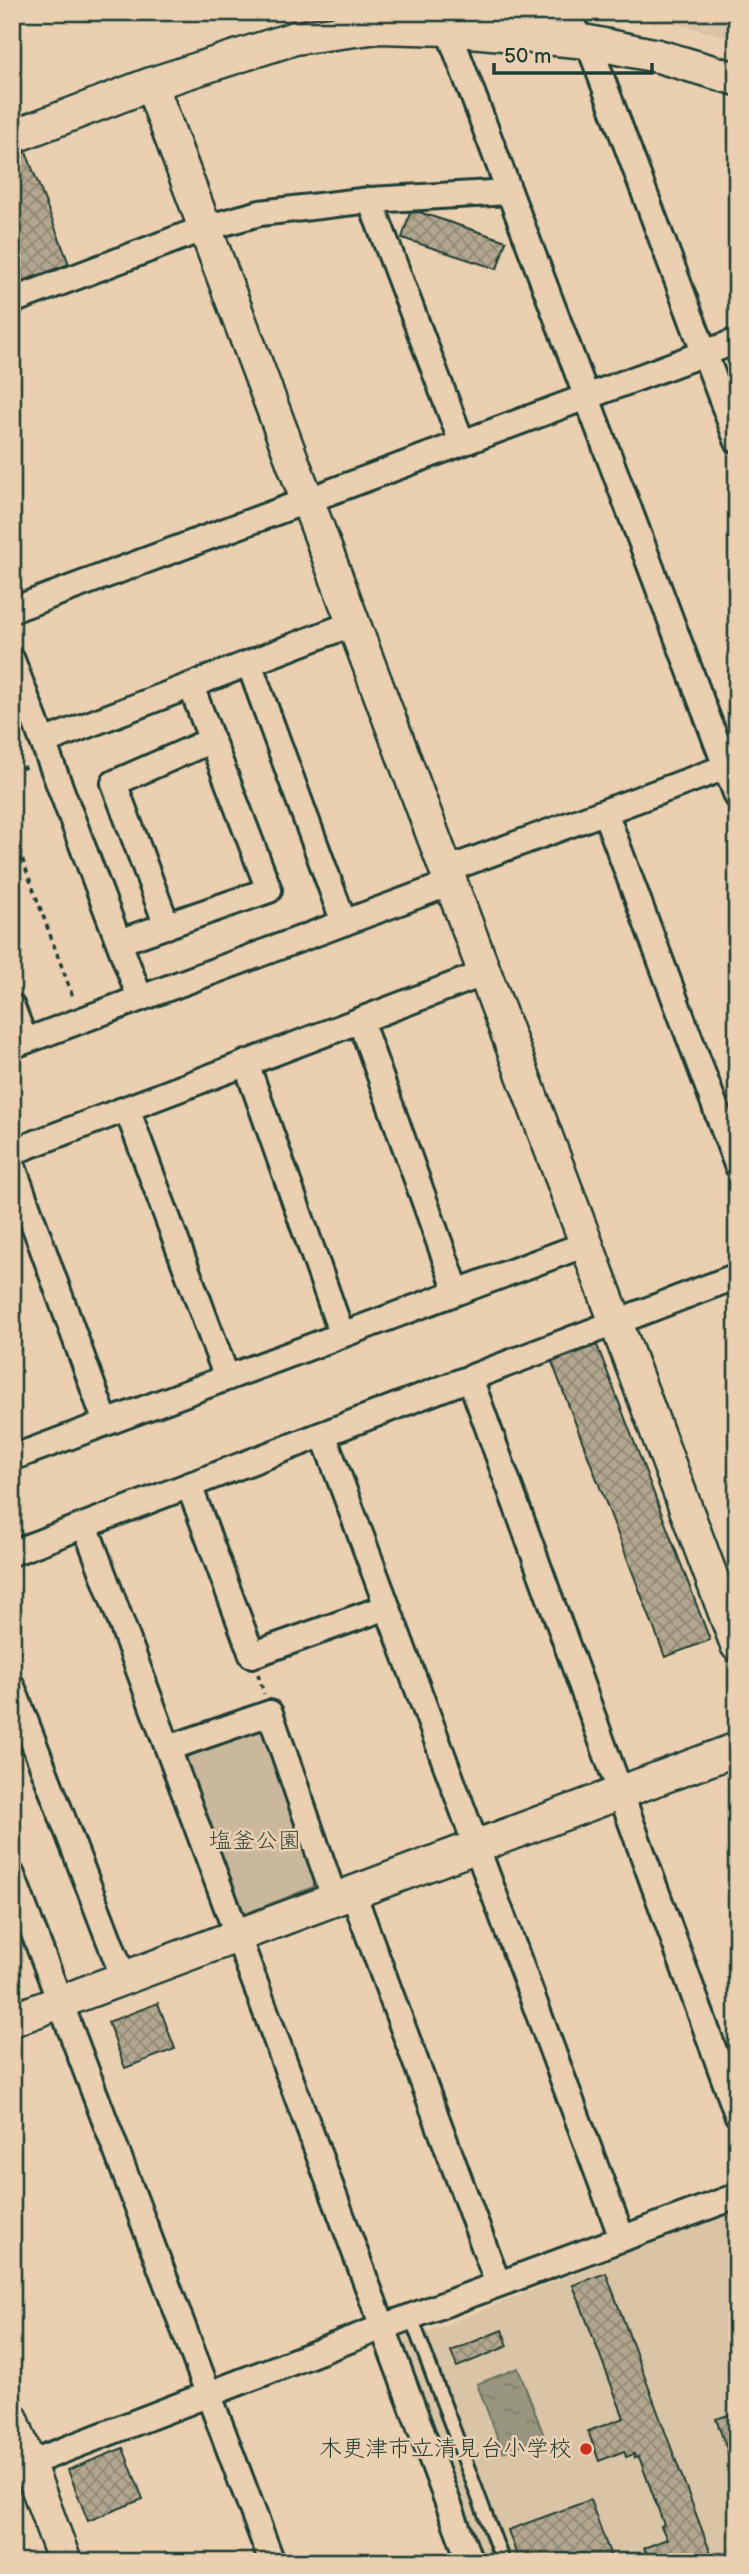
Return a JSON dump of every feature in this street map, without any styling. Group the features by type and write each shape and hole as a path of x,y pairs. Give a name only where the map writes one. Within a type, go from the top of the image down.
{"street":[{"path":"12,137 152,84 295,38 379,27 579,32 737,79"},
{"path":"447,29 586,397 731,765 737,796"},
{"path":"579,32 737,440"},
{"path":"152,84 737,1645"},
{"path":"12,301 205,228 260,213 370,200 509,192"},
{"path":"370,200 462,443"},
{"path":"12,610 737,341"},
{"path":"43,742 354,623"},
{"path":"12,660 140,998"},
{"path":"249,663 344,923"},
{"path":"119,942 269,890 191,685"},
{"path":"167,926 114,783 212,740"},
{"path":"12,1007 19,1043 344,923 449,876 605,812 731,765"},
{"path":"605,812 737,1165"},
{"path":"12,1152 485,973"},
{"path":"360,1020 457,1292"},
{"path":"246,1063 342,1335"},
{"path":"127,1109 226,1378"},
{"path":"12,1164 106,1423"},
{"path":"12,1458 586,1244"},
{"path":"12,1553 737,1276"},
{"path":"470,1378 737,2114"},
{"path":"323,1434 622,2238"},
{"path":"189,1485 252,1656 387,1607"},
{"path":"85,1525 470,2562"},
{"path":"12,1686 124,1979"},
{"path":"169,1748 270,1713 498,2284"},
{"path":"12,2021 737,1749"},
{"path":"12,1875 272,2562"},
{"path":"21,2468 383,2327 737,2196"},
{"path":"12,2419 21,2468 65,2562"}],"lane":[{"path":"411,2317 503,2562"}],"path":[{"path":"12,831 81,1020"},
{"path":"252,1656 270,1713"}],"shaded area":[{"path":"633,12 737,12 737,32 734,39"},
{"name":"木更津市立清見台小学校","path":"737,2210 737,2562 478,2562 394,2336 429,2331"}],"green space":[{"name":"塩釜公園","path":"256,1729 262,1730 317,1879 313,1887 240,1916 183,1756"}],"water":[{"path":"518,2368 544,2436 503,2452 477,2384"}],"building":[{"path":"26,152 69,264 12,285 12,157"},
{"path":"419,212 506,241 497,269 402,238 410,213"},
{"path":"597,1345 710,1640 665,1657 552,1362"},
{"path":"158,2003 175,2049 125,2068 108,2022"},
{"path":"606,2273 714,2562 650,2562 644,2548 667,2539 639,2457 635,2458 634,2454 626,2457 624,2451 599,2461 588,2431 624,2418 573,2285"},
{"path":"502,2330 508,2346 457,2367 451,2351"},
{"path":"737,2412 737,2470 735,2471 716,2419"},
{"path":"123,2448 143,2499 88,2521 68,2470"},
{"path":"590,2500 613,2562 519,2562 508,2530"}],"place":[{"name":"木更津市立清見台小学校","path":"586,2449"}]}
